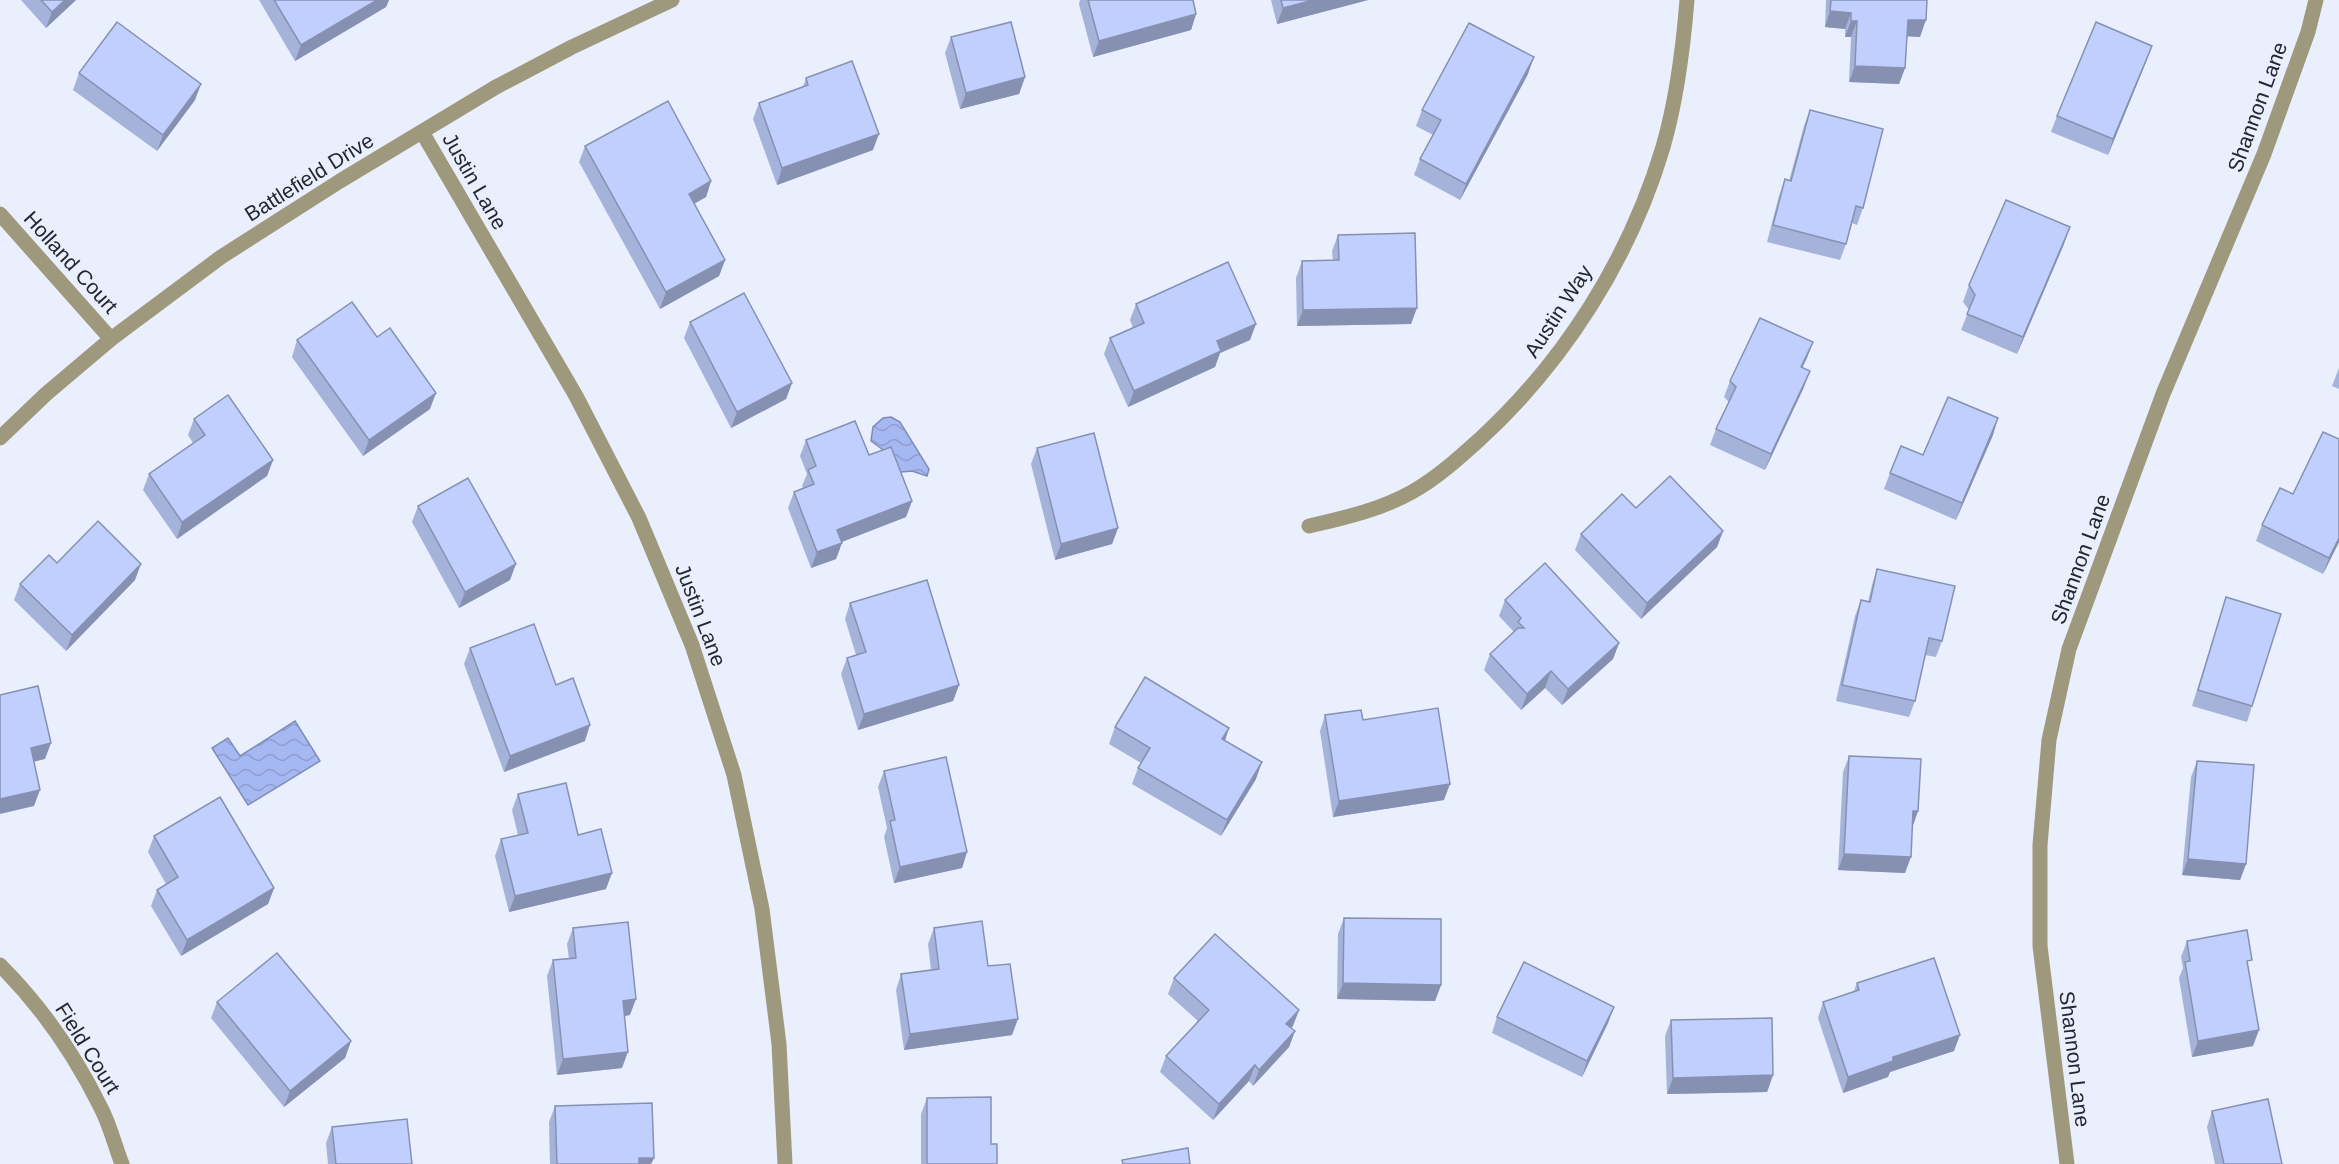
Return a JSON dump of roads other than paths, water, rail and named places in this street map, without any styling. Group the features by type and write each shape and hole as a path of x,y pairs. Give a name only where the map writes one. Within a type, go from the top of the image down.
{"street":[{"name":"Battlefield Drive","path":"0,438 46,394 111,339 221,257 515,77 572,47 672,0"},
{"name":"Austin Way","path":"1309,526 1362,513 1412,492 1457,460 1498,423 1549,366 1597,298 1641,209 1663,147 1681,67 1688,0"},
{"name":"Shannon Lane","path":"2067,1164 2040,946 2040,845 2049,740 2069,649 2163,394 2264,154 2308,32 2316,0"},
{"name":"Justin Lane","path":"422,132 576,396 639,518 692,645 734,775 762,909 779,1044 785,1164"},
{"name":"Holland Court","path":"0,214 111,339"},
{"name":"Field Court","path":"0,965 22,987 58,1033 102,1108 122,1164"}],"water":[{"path":"891,417 900,422 929,469 927,476 912,471 897,470 890,455 871,441 873,427 883,418"},
{"path":"295,721 320,761 248,805 212,748 228,738 240,756"}]}
